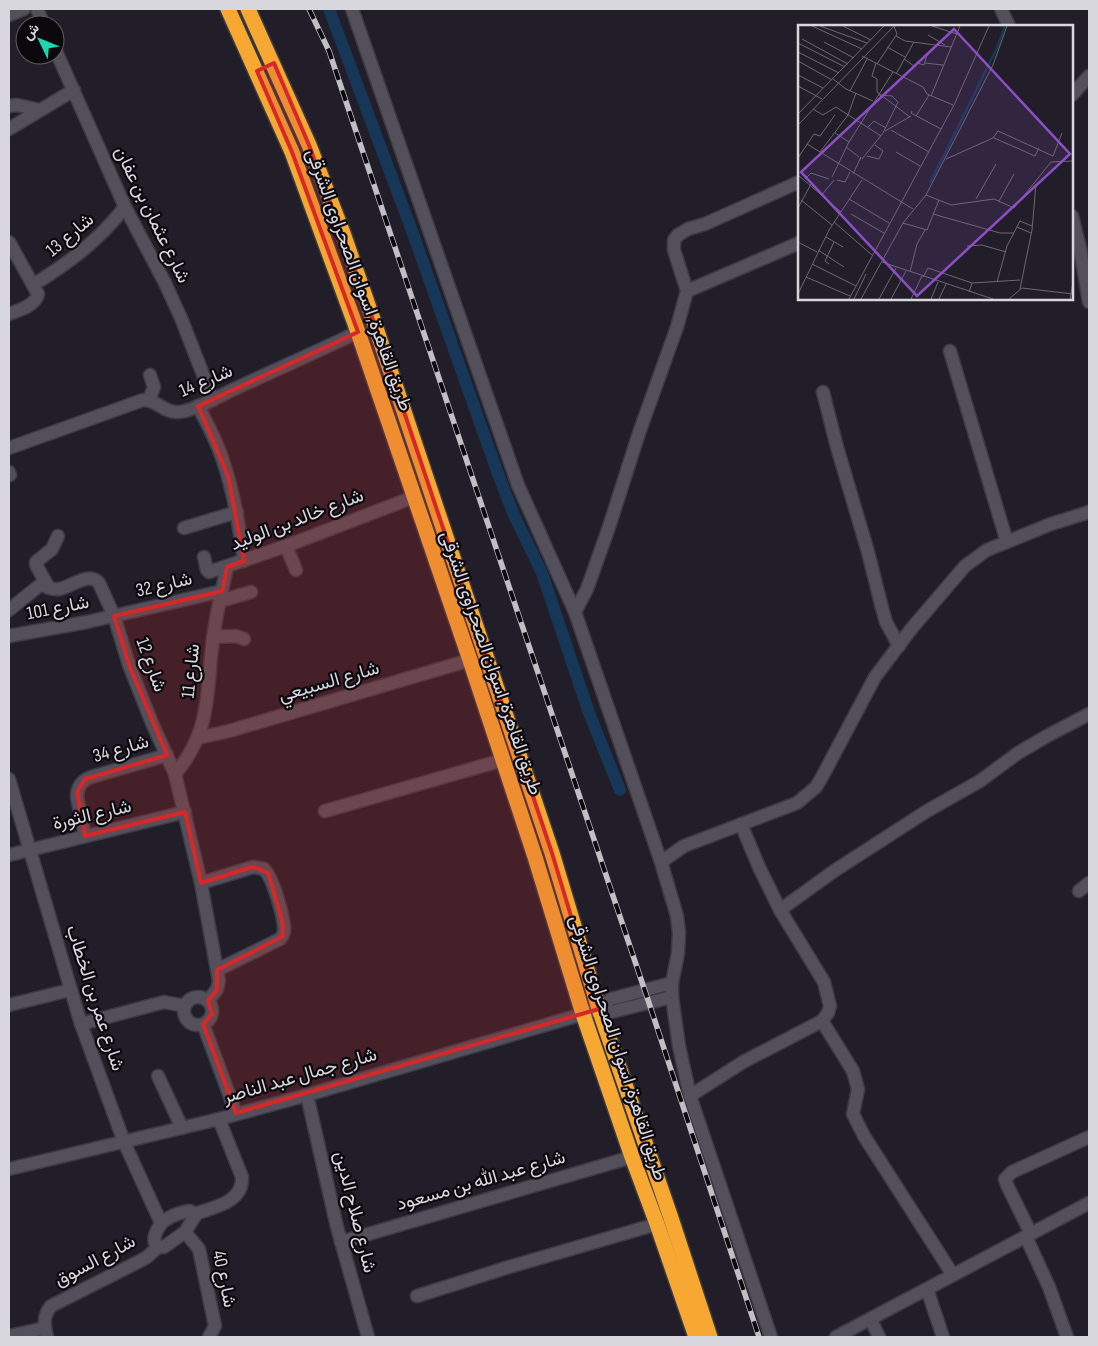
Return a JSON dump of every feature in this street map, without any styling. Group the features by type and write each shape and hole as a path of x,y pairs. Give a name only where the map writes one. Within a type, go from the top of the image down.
{"highway":[{"name":"طريق القاهرة, اسوان الصحراوى الشرقى","path":"228,9 292,152 358,332 503,760 582,1014 696,1337"},
{"name":"طريق القاهرة, اسوان الصحراوى الشرقى","path":"248,9 274,63 309,145 343,233 552,853 599,1009 670,1214 710,1337"},
{"path":"257,71 274,63"}],"street":[{"path":"9,15 24,9"},
{"path":"352,9 518,485 575,612 661,862 679,933 678,953 672,983 672,997 679,1046 690,1096 770,1337"},
{"path":"1001,9 1009,25"},
{"name":"شارع عثمان بن عفان","path":"62,65 125,207 169,292 213,400"},
{"path":"1073,94 1089,76"},
{"path":"9,129 74,90"},
{"path":"9,106 17,105 40,110"},
{"path":"575,612 587,589 609,527 639,433 677,327 687,291 673,243 678,235 798,182"},
{"name":"شارع 13","path":"34,285 89,247 125,207"},
{"path":"1073,221 1089,296"},
{"path":"9,242 38,294 37,299 33,303 9,314"},
{"path":"687,291 798,243"},
{"name":"شارع 14","path":"149,400 169,411 180,412 213,400 358,332"},
{"path":"950,351 1007,542"},
{"path":"9,448 137,401 149,400 154,388 150,375"},
{"path":"823,392 886,622 898,646"},
{"path":"198,406 222,457 237,512 244,561"},
{"name":"شارع خالد بن الوليد","path":"204,557 209,572 286,546 414,497"},
{"path":"184,528 237,512"},
{"path":"661,862 684,846 797,803 816,787 875,677 912,628 965,566 987,550 1089,512"},
{"path":"49,588 36,562 52,549 58,536"},
{"path":"286,546 296,570"},
{"name":"شارع 11","path":"175,774 192,751 204,722 214,637 228,566"},
{"name":"شارع 12","path":"49,588 57,590 88,578 95,579 99,583 114,616 129,665 152,723 175,774 201,883 219,981 217,989 208,1001"},
{"path":"9,610 40,585 49,588"},
{"name":"شارع 32","path":"114,616 251,592"},
{"name":"شارع 101","path":"9,636 114,616"},
{"path":"214,637 236,636 244,639"},
{"name":"شارع السبيعي","path":"198,738 229,731 470,660"},
{"path":"780,910 834,871 927,811 980,781 1018,753 1089,714"},
{"name":"شارع 34","path":"85,836 77,797 77,792 82,782 90,777 167,755"},
{"path":"325,811 503,760"},
{"name":"شارع عمر بن الخطاب","path":"9,779 81,1024 124,1142 161,1223"},
{"name":"شارع الثورة","path":"9,854 185,812"},
{"path":"690,1096 744,1062 822,1021 828,1013 830,1006 824,982 780,910 741,824"},
{"path":"201,883 253,867 264,870 271,880 282,920 284,932 280,939 217,970"},
{"name":"شارع جمال عبد الناصر","path":"9,1169 219,1119 308,1095 599,1009 611,999 672,983"},
{"path":"9,1005 70,990"},
{"path":"195,997 204,998 208,1001 212,1010 210,1019 203,1024 194,1025 189,1023 184,1015 187,1002 195,997"},
{"name":"شارع جمال عبد الناصر","path":"599,1009 611,1012 672,997"},
{"path":"81,1024 164,1002 185,1006"},
{"path":"822,1021 846,1059 854,1076 858,1090 853,1110 854,1118 953,1275"},
{"path":"203,1024 236,1113"},
{"path":"158,1076 182,1128"},
{"name":"شارع صلاح الدين","path":"308,1095 340,1242 365,1337"},
{"path":"195,1214 230,1201 240,1191 242,1184 242,1177 219,1119"},
{"path":"1067,1337 1049,1287 1007,1185 1006,1178 1012,1172 1089,1137"},
{"name":"شارع عبد الله بن مسعود","path":"340,1242 632,1157"},
{"path":"836,1337 1089,1203"},
{"path":"158,1247 154,1238 161,1223 166,1219 187,1211 195,1214"},
{"path":"184,1232 195,1219 195,1214"},
{"path":"417,1296 657,1224"},
{"name":"شارع السوق","path":"46,1332 44,1322 48,1310 56,1302 138,1262 158,1247 167,1246 184,1232"},
{"name":"شارع 40","path":"184,1232 199,1249 215,1326 209,1337"},
{"path":"927,1289 943,1337"},
{"path":"871,1320 879,1337"},
{"path":"9,1336 46,1332"}],"highlighted area":[{"path":"274,63 309,145 376,328 552,853 599,1009 236,1113 203,1024 212,1014 208,1001 217,989 217,970 283,936 282,920 268,873 253,867 201,883 185,812 85,836 77,792 85,779 167,755 129,665 114,616 222,591 227,567 244,561 228,476 198,406 358,332 292,152 257,71"}],"waterway":[{"path":"329,9 412,231 497,471 513,513 542,573 589,713 620,790"}],"railway":[{"path":"309,9 329,51 649,1003 759,1337"}]}
